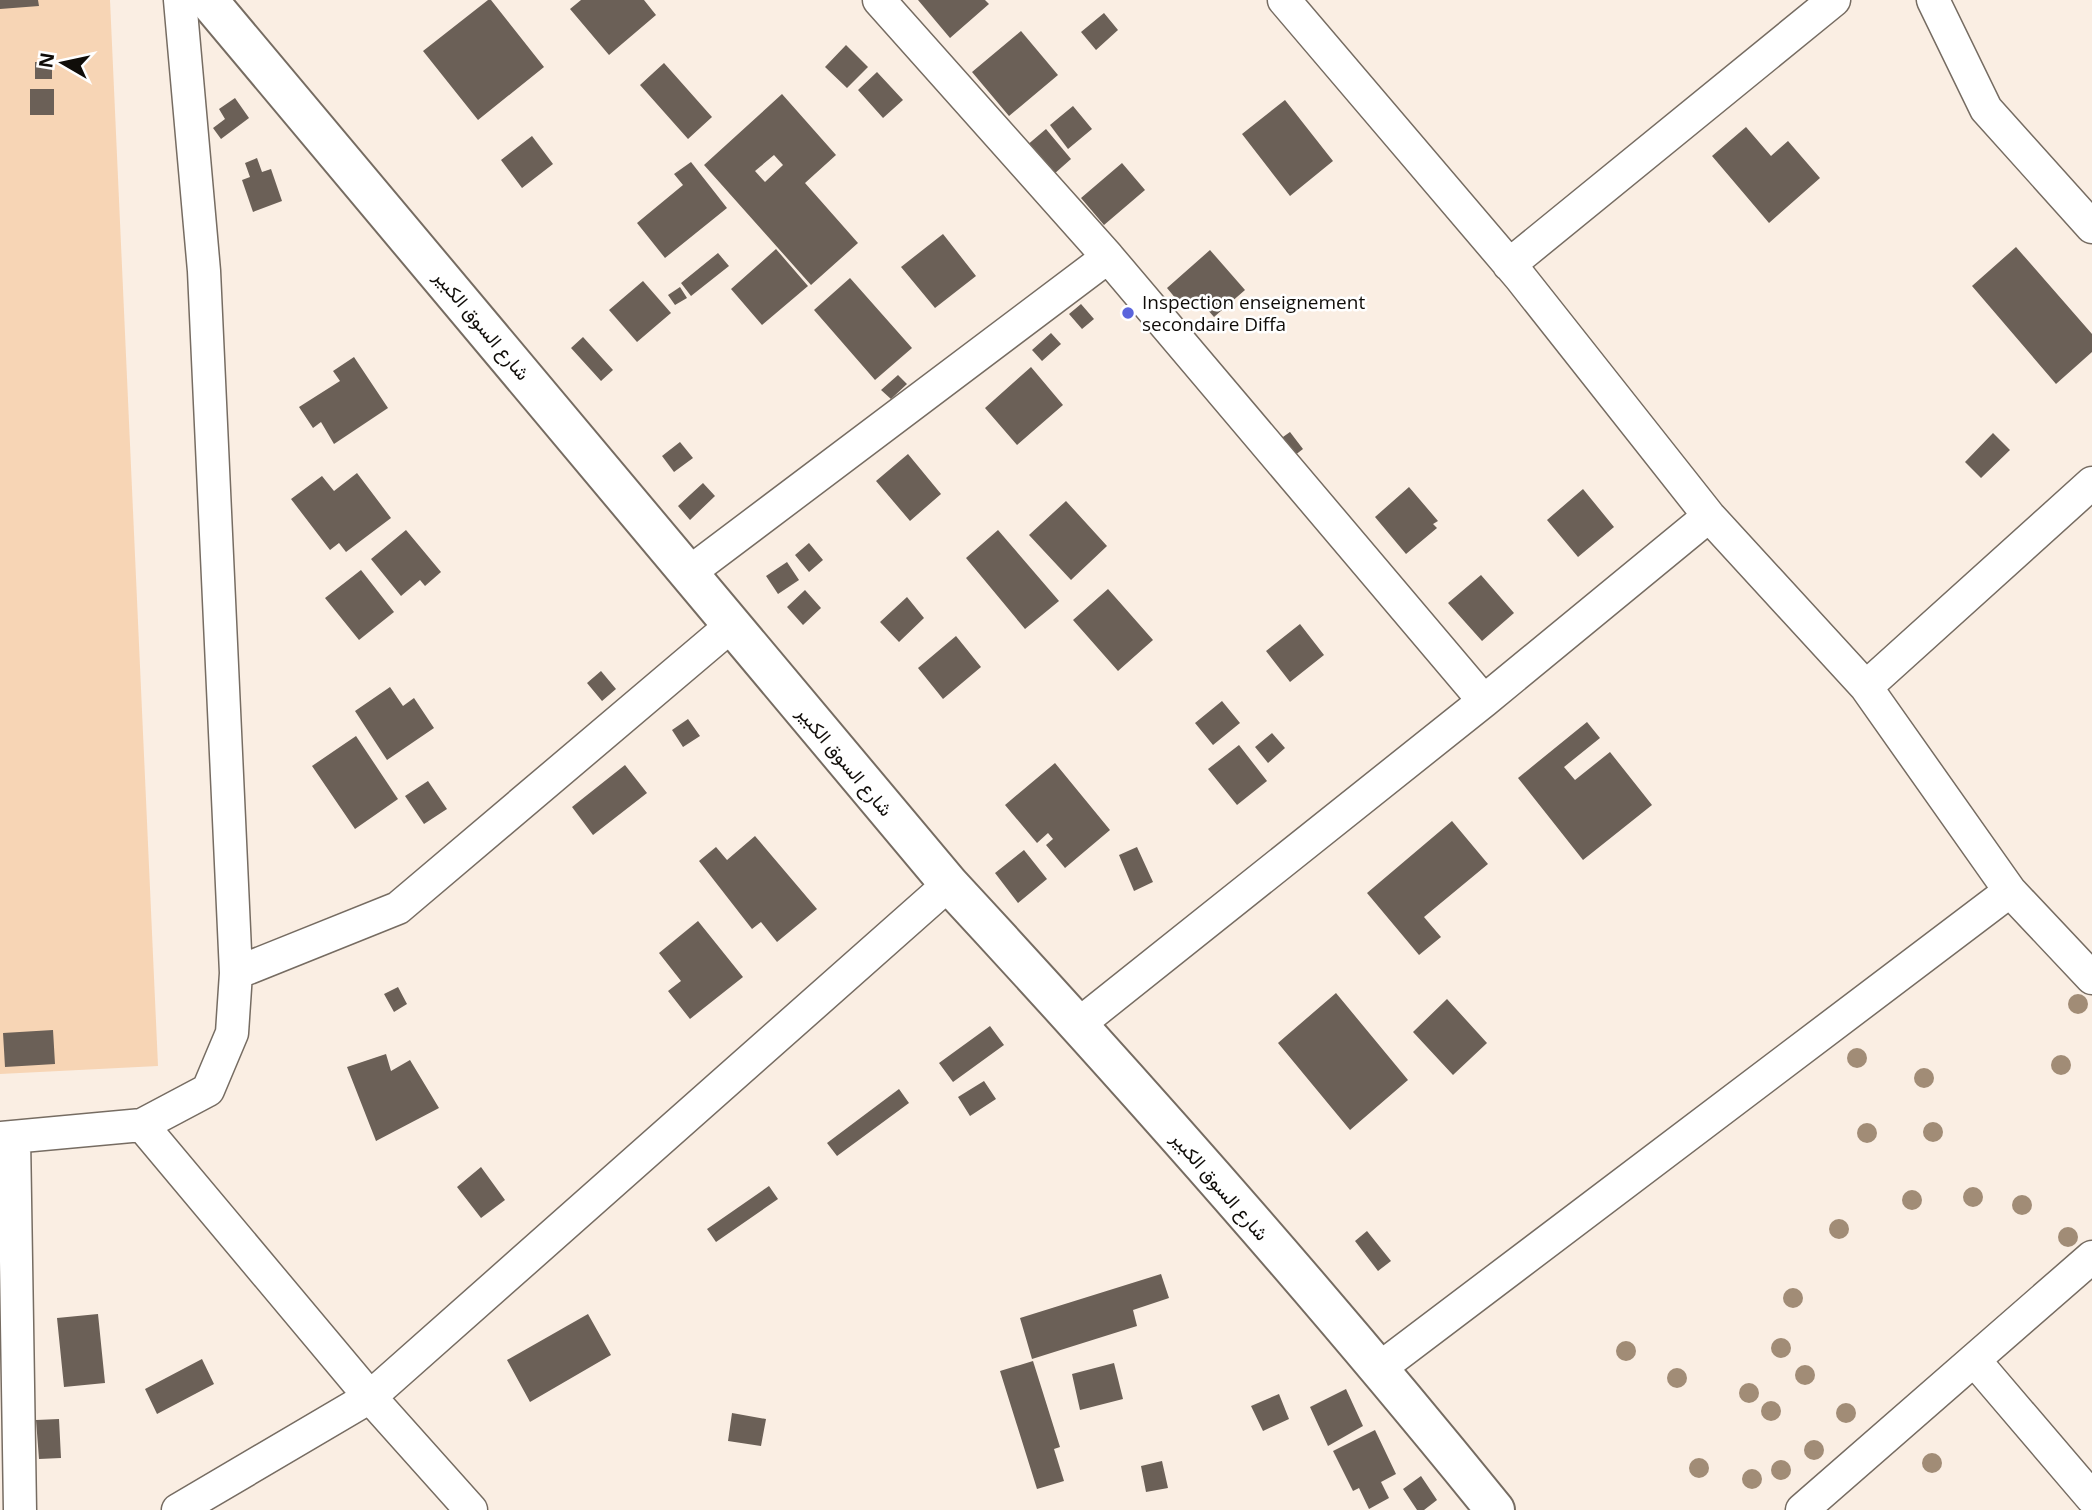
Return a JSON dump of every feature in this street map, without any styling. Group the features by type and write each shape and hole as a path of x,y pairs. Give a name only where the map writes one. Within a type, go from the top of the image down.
{"street":[{"path":"20,1510 7,1137 142,1125 208,1090 232,1033 236,973 204,271 180,0"},
{"name":"شارع السوق الكبير","path":"208,0 691,572 732,625 949,884 1079,1024 1380,1368 1495,1510"},
{"path":"879,0 1108,257 1484,701"},
{"path":"1284,0 1509,265 1709,516 1866,687 2010,891 2092,978"},
{"path":"1509,265 1834,0"},
{"path":"1933,0 1986,108 2092,227"},
{"path":"691,572 1108,257"},
{"path":"1866,687 2092,483"},
{"path":"1079,1024 1484,701 1709,516"},
{"path":"236,973 398,908 732,625"},
{"path":"178,1510 370,1397 949,884"},
{"path":"1380,1368 2010,891"},
{"path":"142,1125 370,1397 471,1510"},
{"path":"1802,1510 2092,1256"},
{"path":"1975,1361 2092,1498"}],"shaded area":[{"path":"0,0 110,0 158,1066 0,1074"}],"building":[{"path":"0,0 38,0 39,6 0,9"},
{"path":"491,0 544,67 478,120 423,51"},
{"path":"581,0 644,0 656,15 609,55 570,9"},
{"path":"918,0 985,0 989,4 950,38"},
{"path":"1104,13 1118,30 1096,50 1081,32"},
{"path":"1021,31 1058,75 1009,116 972,72"},
{"path":"846,45 868,67 847,88 825,67"},
{"path":"35,62 52,62 52,79 35,79"},
{"path":"664,63 712,117 688,139 640,85"},
{"path":"877,72 903,100 883,118 858,90"},
{"path":"30,89 54,89 54,115 30,115"},
{"path":"782,94 836,155 805,183 858,243 811,285 704,165","holes":["774,155 783,165 765,182 755,171"]},
{"path":"235,98 249,118 221,139 213,128 225,119 219,109"},
{"path":"1285,100 1333,161 1290,196 1242,134"},
{"path":"1073,106 1092,129 1068,149 1050,125"},
{"path":"1746,127 1771,156 1788,141 1820,178 1769,223 1712,156"},
{"path":"1046,129 1071,159 1045,182 1019,152"},
{"path":"532,136 553,164 522,188 501,160"},
{"path":"257,158 262,172 271,169 282,201 253,212 242,180 250,177 245,163"},
{"path":"691,162 727,208 665,258 637,223 683,185 674,174"},
{"path":"1122,163 1145,190 1104,225 1081,198"},
{"path":"943,234 976,276 935,308 901,267"},
{"path":"2016,247 2092,334 2092,352 2056,384 1972,286"},
{"path":"776,249 808,286 762,325 731,289"},
{"path":"1210,250 1245,290 1214,317 1199,300 1186,311 1167,288"},
{"path":"718,253 729,266 691,296 681,283"},
{"path":"850,278 912,348 875,380 814,310"},
{"path":"643,281 671,313 637,342 609,310"},
{"path":"680,287 687,298 675,305 668,295"},
{"path":"1081,304 1094,319 1082,329 1069,314"},
{"path":"1051,333 1061,344 1042,361 1032,350"},
{"path":"583,337 613,370 601,381 571,348"},
{"path":"354,357 388,408 334,444 321,422 313,428 299,407 340,381 333,371"},
{"path":"1031,367 1063,405 1017,445 985,408"},
{"path":"898,375 907,384 891,399 881,390"},
{"path":"1290,432 1303,449 1286,462 1273,444"},
{"path":"1993,433 2010,450 1981,478 1965,462"},
{"path":"680,442 693,458 674,472 662,456"},
{"path":"908,454 941,494 910,521 876,481"},
{"path":"357,473 391,518 346,552 339,543 330,550 291,499 322,476 334,491"},
{"path":"703,483 715,496 690,520 678,506"},
{"path":"1409,487 1438,521 1433,524 1437,528 1406,554 1375,517"},
{"path":"1583,489 1614,527 1578,557 1547,520"},
{"path":"1066,501 1107,546 1071,580 1029,535"},
{"path":"406,530 441,572 425,586 420,580 401,596 371,559"},
{"path":"998,530 1059,601 1025,629 966,558"},
{"path":"809,543 823,560 809,572 795,555"},
{"path":"787,562 799,580 778,594 766,576"},
{"path":"361,570 394,612 359,640 325,598"},
{"path":"1481,575 1514,613 1482,641 1448,603"},
{"path":"1108,589 1153,640 1118,671 1073,620"},
{"path":"805,590 821,608 803,625 787,607"},
{"path":"907,597 924,618 899,642 880,622"},
{"path":"1300,624 1324,655 1290,682 1266,651"},
{"path":"956,636 981,667 943,699 918,668"},
{"path":"601,671 616,689 602,701 587,683"},
{"path":"390,687 403,706 414,698 434,728 387,760 355,711"},
{"path":"1222,701 1240,723 1213,745 1195,723"},
{"path":"688,719 700,736 683,747 672,730"},
{"path":"1587,722 1600,738 1564,767 1575,780 1610,752 1652,805 1583,860 1518,778"},
{"path":"1272,733 1285,748 1268,763 1255,747"},
{"path":"356,736 398,799 355,829 312,766"},
{"path":"1239,745 1267,781 1237,805 1208,769"},
{"path":"1055,763 1110,830 1065,868 1046,845 1053,839 1048,833 1037,843 1005,805"},
{"path":"625,765 647,793 593,835 572,807"},
{"path":"428,781 447,809 424,824 405,796"},
{"path":"1452,821 1488,864 1424,917 1441,937 1419,955 1367,893"},
{"path":"755,836 817,909 777,942 761,922 752,929 699,861 716,847 727,860"},
{"path":"1137,847 1153,882 1134,891 1119,855"},
{"path":"1024,850 1047,879 1018,903 995,873"},
{"path":"698,921 743,977 690,1019 668,991 681,981 659,953"},
{"path":"398,987 407,1004 394,1012 384,994"},
{"path":"1336,993 1408,1080 1350,1130 1278,1043"},
{"path":"1447,999 1487,1043 1453,1075 1413,1032"},
{"path":"990,1026 1004,1045 953,1082 939,1063"},
{"path":"53,1030 55,1064 5,1067 3,1033"},
{"path":"386,1054 391,1071 410,1060 439,1108 376,1141 347,1067"},
{"path":"984,1081 996,1099 970,1116 958,1097"},
{"path":"899,1089 909,1103 837,1156 827,1143"},
{"path":"481,1167 505,1200 481,1218 457,1187"},
{"path":"769,1186 778,1199 716,1242 707,1229"},
{"path":"1367,1231 1391,1261 1378,1271 1355,1241"},
{"path":"1161,1274 1169,1298 1133,1310 1137,1326 1032,1359 1020,1318"},
{"path":"98,1314 105,1383 64,1387 57,1318"},
{"path":"588,1314 611,1355 530,1402 507,1360"},
{"path":"202,1359 214,1384 157,1414 145,1389"},
{"path":"1033,1361 1060,1447 1054,1449 1064,1481 1037,1489 1000,1371"},
{"path":"1114,1363 1123,1399 1080,1410 1072,1374"},
{"path":"1346,1389 1363,1426 1328,1446 1310,1407"},
{"path":"1279,1394 1289,1419 1263,1431 1251,1406"},
{"path":"732,1413 766,1419 761,1446 728,1441"},
{"path":"59,1419 61,1458 39,1459 36,1420"},
{"path":"1375,1430 1396,1474 1381,1482 1389,1498 1369,1509 1359,1488 1353,1491 1333,1451"},
{"path":"1162,1461 1168,1488 1146,1492 1141,1466"},
{"path":"1421,1476 1437,1500 1424,1510 1417,1510 1403,1489"}],"place":[{"name":"Inspection enseignement secondaire Diffa","path":"1128,313"}]}
